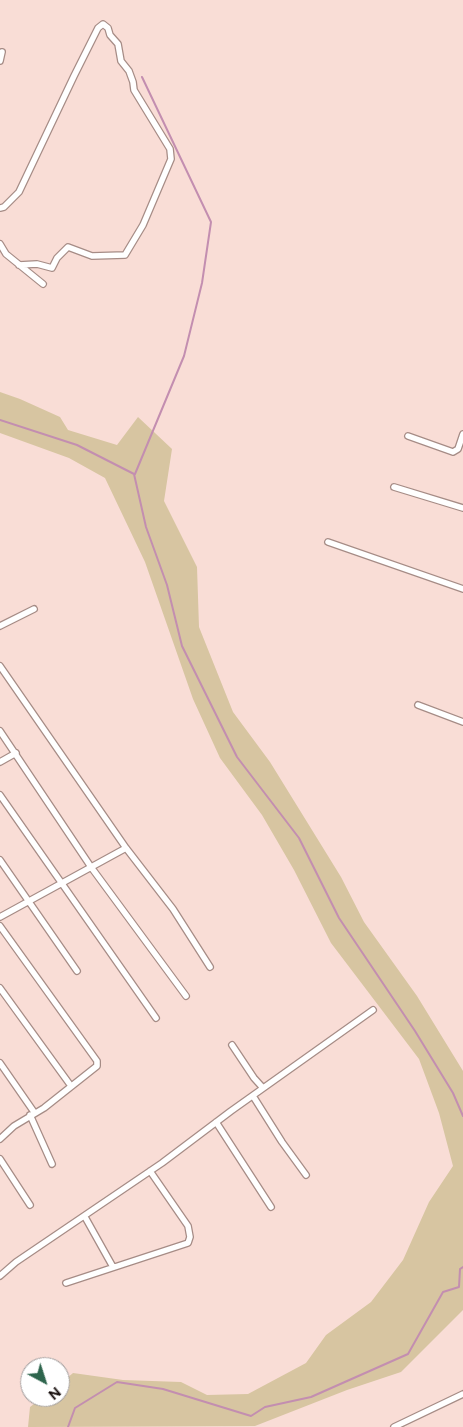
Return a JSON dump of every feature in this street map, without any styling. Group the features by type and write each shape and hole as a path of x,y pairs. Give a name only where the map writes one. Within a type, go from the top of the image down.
{"street":[{"path":"0,208 4,207 18,192 98,28 103,24 108,28 110,35 118,44 121,61 133,82 134,90 170,149 171,159 143,225 124,255 92,256 68,247 57,258 52,268 37,264 19,265"},
{"path":"0,61 2,52"},
{"path":"0,244 3,254 43,284"},
{"path":"408,436 453,452 458,449 463,434"},
{"path":"394,488 463,508"},
{"path":"328,542 463,589"},
{"path":"0,626 34,609"},
{"path":"0,666 126,848 173,910 210,967"},
{"path":"418,705 463,722"},
{"path":"0,731 91,866 186,996"},
{"path":"0,762 16,753"},
{"path":"0,795 156,1018"},
{"path":"0,918 61,882 126,848"},
{"path":"0,860 77,971"},
{"path":"0,926 96,1061 97,1066 44,1108 32,1114 0,1138"},
{"path":"0,988 71,1086"},
{"path":"0,1276 16,1262 150,1171 373,1010"},
{"path":"232,1045 263,1088"},
{"path":"0,1063 32,1114 52,1164"},
{"path":"253,1096 306,1176"},
{"path":"216,1122 271,1207"},
{"path":"0,1159 30,1205"},
{"path":"66,1283 188,1242 190,1237 188,1226 150,1171"},
{"path":"85,1216 113,1267"},
{"path":"394,1427 463,1394"}],"shaded area":[{"path":"0,392 60,417 68,430 117,445 138,417 172,449 164,501 197,567 199,627 233,712 270,762 341,877 364,922 417,996 463,1071 463,1310 401,1372 347,1390 255,1426 28,1427 30,1407 70,1407 70,1376 73,1373 123,1380 181,1382 207,1395 248,1394 306,1363 326,1335 371,1302 403,1260 429,1202 453,1166 439,1113 419,1059 331,943 294,870 262,815 220,758 193,699 145,562 105,478 69,458 0,433"}],"waterway":[{"path":"135,474 184,356 202,283 211,222 142,77"},
{"path":"0,420 77,445 134,474 146,527 167,585 182,646 237,757 299,838 339,918 415,1031 453,1093 463,1116"},
{"path":"68,1427 75,1408 117,1382 163,1389 251,1416 265,1407 311,1397 408,1354 443,1292 459,1287 460,1269 463,1267"}]}
